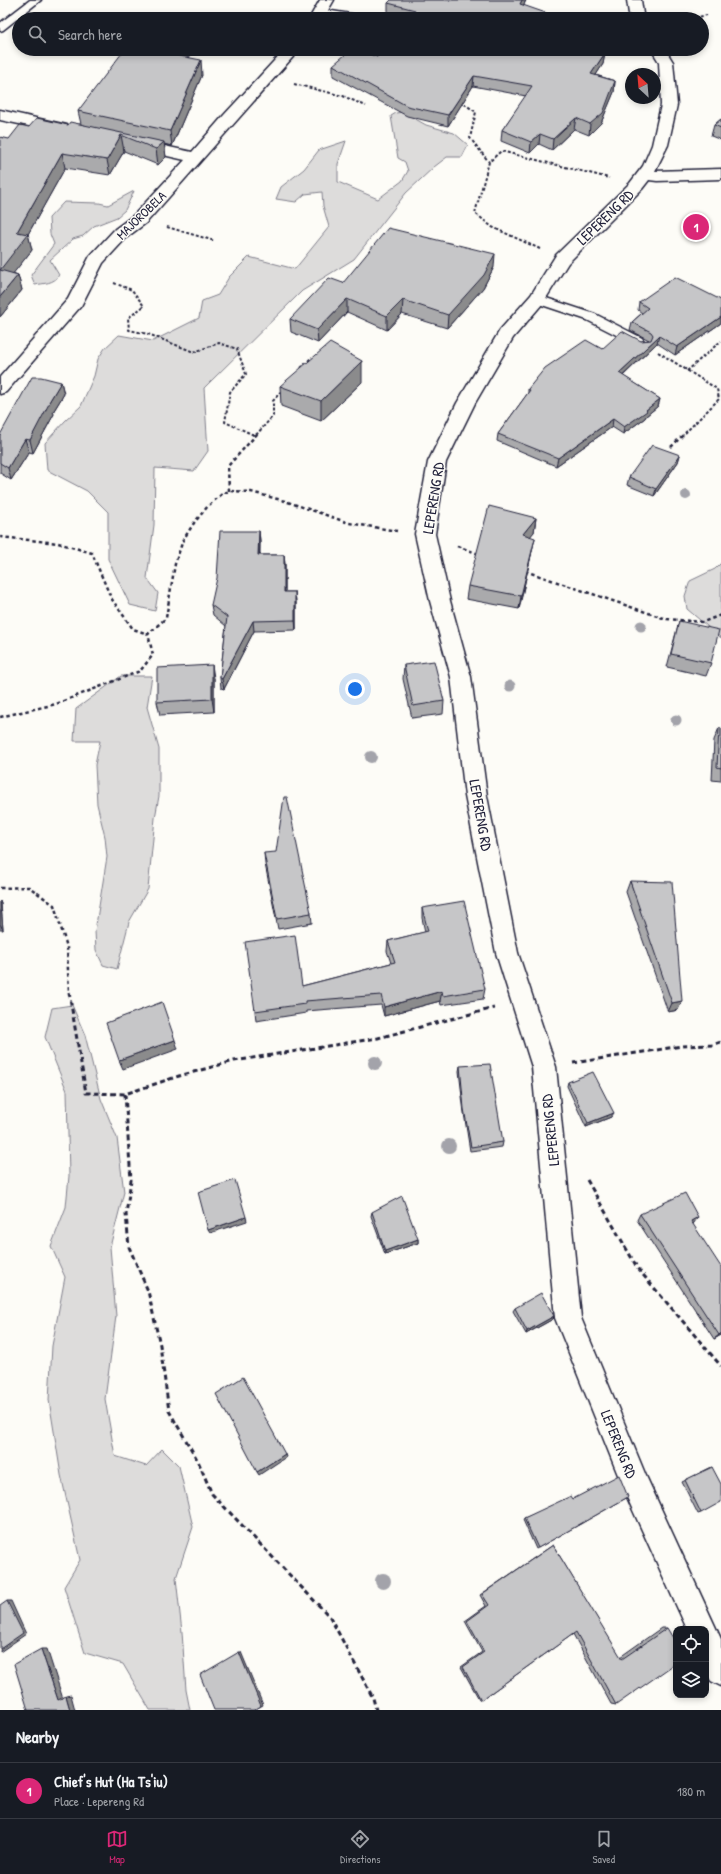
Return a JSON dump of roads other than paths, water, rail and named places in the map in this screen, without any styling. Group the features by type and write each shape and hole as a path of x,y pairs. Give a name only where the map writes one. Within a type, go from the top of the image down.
{"street":[{"path":"634,0 636,12"},
{"name":"MAJOROBELA","path":"0,388 75,302 88,279 96,260 121,233 140,219 286,56"},
{"name":"LEPERENG RD","path":"662,56 666,62 669,105 660,145 650,167 641,180 562,259 537,300 506,334 466,403 437,462 425,534 440,601 461,678 476,796 507,953 544,1067 568,1318 636,1485 701,1626"},
{"path":"0,115 76,131"},
{"path":"121,141 196,158"},
{"path":"641,180 657,176 721,174"},
{"path":"709,1646 721,1672"}],"lane":[{"path":"21,12 36,0"},
{"path":"0,28 12,19"},
{"path":"537,300 591,317 644,344"}],"place":[{"name":"Chief's Hut (Ha Ts'iu)","path":"696,227"}]}
